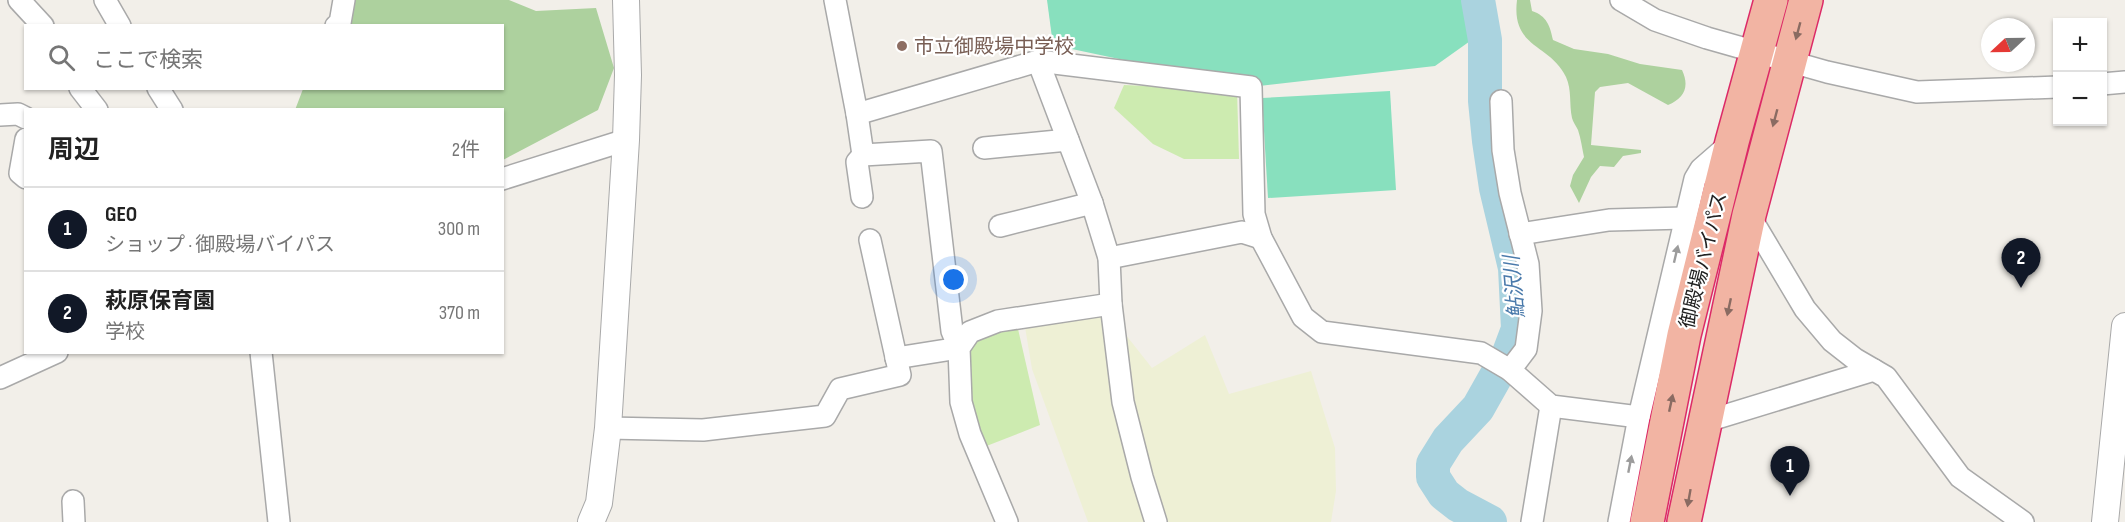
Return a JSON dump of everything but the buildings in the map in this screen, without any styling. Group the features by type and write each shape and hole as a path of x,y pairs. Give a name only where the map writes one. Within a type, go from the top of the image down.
{"highway":[{"name":"御殿場バイパス","path":"1684,522 1749,214 1806,0"},
{"name":"御殿場バイパス","path":"1647,522 1684,335 1769,2"}],"street":[{"path":"19,0 41,24"},
{"path":"105,0 119,24"},
{"path":"338,24 344,0"},
{"path":"591,522 599,502 608,428 626,140 628,75 626,0"},
{"path":"835,0 863,155"},
{"path":"1621,0 1655,20 1707,38 1917,92 2053,87"},
{"path":"856,114 1038,61 1251,87 1254,214 1261,238 1303,317 1322,333 1481,353 1510,370 1551,406 1639,417"},
{"path":"1038,61 1092,203 1109,258 1111,304 1123,402 1156,522"},
{"path":"2107,84 2125,82"},
{"path":"82,90 95,108"},
{"path":"159,90 171,108"},
{"path":"1501,100 1503,150 1510,193 1528,264 1531,311 1526,349 1510,370"},
{"path":"0,115 18,114 24,117"},
{"path":"504,179 626,140"},
{"path":"984,148 1068,140"},
{"path":"1619,522 1639,417 1695,179 1701,169 1732,142"},
{"path":"24,150 20,173 24,176"},
{"path":"862,197 857,162 863,155 931,151 952,331 959,348 961,402 970,434 1007,522"},
{"path":"1000,226 1092,203"},
{"path":"1749,214 1805,309 1832,341 1886,377 1960,477 2023,522"},
{"path":"1520,234 1609,220 1684,218"},
{"path":"1109,258 1242,232 1261,238"},
{"path":"608,428 704,430 825,416 840,389 900,375 870,240"},
{"path":"896,358 959,348 970,332 998,321 1111,304"},
{"path":"2105,522 2125,326"},
{"path":"0,378 53,354"},
{"path":"261,354 279,522"},
{"path":"1704,422 1874,370"},
{"path":"1532,522 1551,406"}],"green space":[{"path":"349,0 509,0 536,11 596,8 614,68 598,110 504,159 504,108 296,108 303,90 504,90 504,24 348,24"},
{"path":"1047,0 1468,0 1473,39 1435,66 1251,87 1053,45"},
{"path":"1517,0 1530,0 1532,11 1547,22 1553,40 1574,49 1608,54 1640,64 1682,70 1684,76 1685,87 1682,95 1668,105 1628,83 1600,87 1595,92 1591,145 1641,150 1641,153 1623,156 1614,167 1600,166 1591,177 1579,203 1570,186 1573,175 1584,157 1578,130 1572,118 1568,82 1559,66 1533,44 1520,28"},
{"path":"1124,85 1237,90 1239,159 1184,159 1153,144 1114,108"},
{"path":"1390,91 1396,190 1268,198 1262,98"},
{"path":"1107,311 1152,368 1205,335 1229,394 1311,371 1335,448 1336,491 1331,522 1088,522 1032,369 1025,327"},
{"path":"1002,325 1018,329 1040,425 984,447 965,396 970,332"}],"waterway":[{"name":"鮎沢川","path":"1478,0 1485,40 1485,101 1489,141 1496,188 1515,268 1518,329 1509,353 1478,408 1448,440 1433,464 1433,477 1444,494 1458,505 1490,522"}],"place":[{"name":"市立御殿場中学校","path":"902,46"},
{"name":"萩原保育園","path":"2021,288"},
{"name":"GEO","path":"1790,496"}]}
